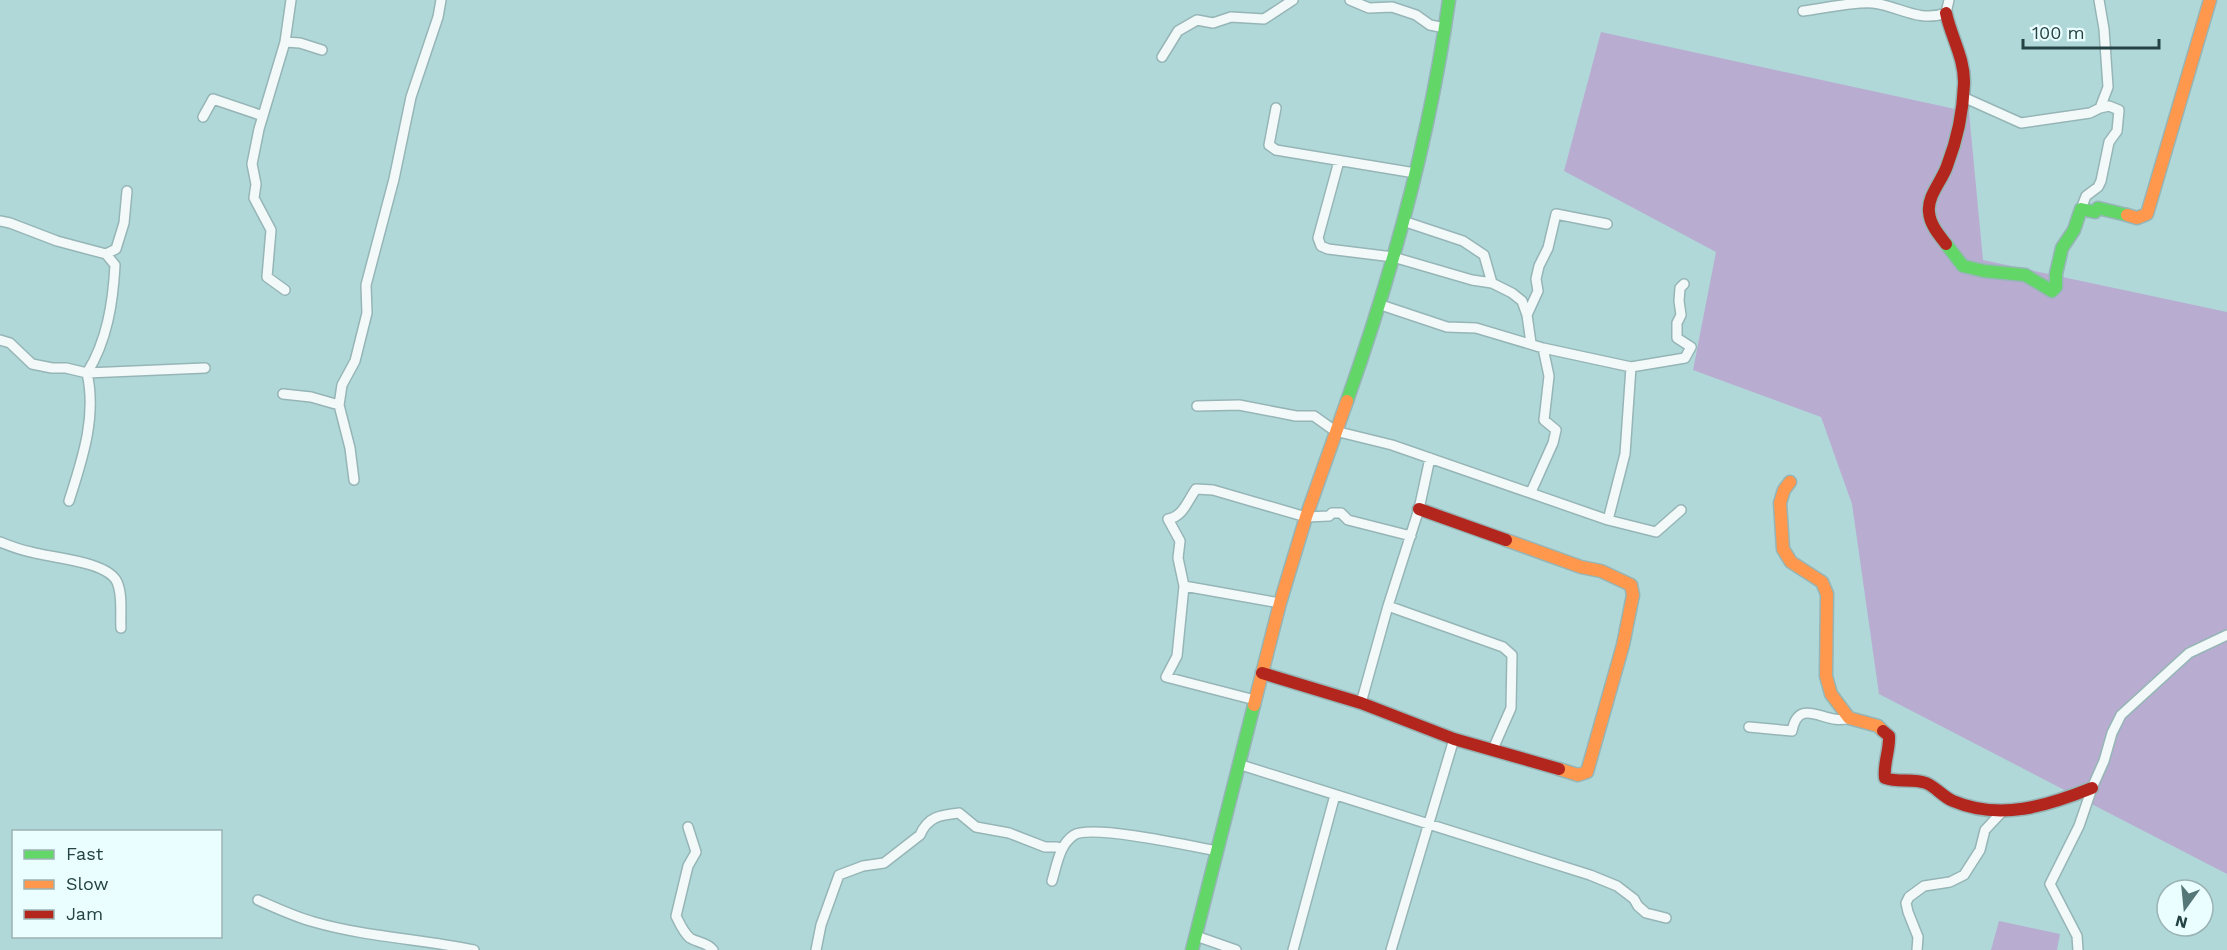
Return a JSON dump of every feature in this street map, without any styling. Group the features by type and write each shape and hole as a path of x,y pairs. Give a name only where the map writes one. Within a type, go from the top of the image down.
{"street":[{"path":"285,290 267,277 272,230 254,198 256,184 252,164 263,116 285,42 291,0"},
{"path":"354,480 350,448 339,405 342,385 355,361 367,313 366,285 394,179 411,97 438,17 441,0"},
{"path":"1162,57 1178,31 1197,20 1213,23 1232,17 1264,19 1293,0"},
{"path":"1350,0 1369,8 1392,7 1416,15 1430,25 1445,28"},
{"path":"1192,950 1280,603 1306,517 1350,392 1393,257 1414,174 1449,0"},
{"path":"1949,0 1946,13 1948,27 1961,54 1963,97 1959,123 1944,175 1929,206 1934,231 1961,265 1970,269 2026,275 2039,282 2045,289 2052,291 2056,287 2056,274 2062,248 2074,230 2086,196 2098,187 2101,181 2109,142 2117,131 2119,110 2109,106 2090,113 2021,123 1963,97"},
{"path":"2099,0 2104,29 2108,87 2100,108"},
{"path":"1803,11 1872,2 1934,18 1946,13"},
{"path":"2081,209 2095,212 2098,208 2138,218 2147,213 2208,2"},
{"path":"285,42 300,43 322,50"},
{"path":"203,117 213,99 263,116"},
{"path":"1276,108 1269,145 1276,150 1414,174"},
{"path":"1340,161 1318,238 1321,246 1328,249 1393,257 1472,280 1492,283 1522,301 1527,315 1531,343"},
{"path":"0,221 79,248 106,254 117,249 124,223 127,191"},
{"path":"1527,315 1538,291 1536,279 1544,254 1548,249 1556,214 1607,224"},
{"path":"1403,220 1463,241 1484,255 1492,283"},
{"path":"69,501 88,432 92,394 87,373 97,357 109,319 115,265 106,254"},
{"path":"1378,304 1447,327 1476,328 1543,348 1631,367 1685,358 1690,347 1677,338 1677,323 1681,315 1680,288 1684,284"},
{"path":"0,340 10,343 32,364 87,373 205,368"},
{"path":"1531,492 1553,443 1556,430 1544,420 1549,376 1543,348"},
{"path":"1608,520 1625,453 1631,367"},
{"path":"283,394 311,397 339,405"},
{"path":"1197,406 1239,405 1296,416 1314,416 1335,431 1392,445 1608,520 1656,532 1682,510"},
{"path":"1361,703 1388,606 1419,509 1430,458"},
{"path":"1790,482 1784,490 1780,503 1783,549 1791,562 1822,582 1827,594 1826,676 1831,694 1849,718 1878,726 1889,736 1891,745 1884,774 1889,780 1927,783 1943,797 1979,809 2001,813 2026,810 2064,800 2092,788"},
{"path":"1255,700 1166,677 1177,656 1184,586 1178,558 1180,540 1168,519 1174,518 1183,511 1196,489 1213,490 1306,517 1341,513 1348,520 1411,536"},
{"path":"1262,673 1361,703 1454,739 1578,775 1587,772 1623,645 1634,595 1631,585 1601,571 1581,567 1419,509"},
{"path":"0,542 31,552 97,567 109,574 116,581 119,593 121,628"},
{"path":"1184,586 1280,603"},
{"path":"1388,606 1503,647 1512,655 1511,708 1493,749"},
{"path":"2078,950 2077,936 2050,884 2079,826 2104,761 2112,733 2121,715 2189,653 2227,635"},
{"path":"1749,727 1792,731 1798,716 1806,712 1842,721 1849,718"},
{"path":"1391,950 1454,739"},
{"path":"1238,764 1590,875 1617,886 1634,899 1646,914 1666,918"},
{"path":"1293,950 1335,795"},
{"path":"816,950 821,925 838,875 863,866 884,863 920,835 923,828 939,815 959,813 976,827 1009,834 1045,847 1061,849"},
{"path":"1917,950 1918,937 1906,903 1909,897 1924,886 1950,882 1964,875 1980,850 1985,830 2001,813"},
{"path":"688,827 696,852 688,866 676,916 684,933 710,945 713,950"},
{"path":"1052,881 1061,849 1076,833 1109,832 1217,851"},
{"path":"258,900 313,922 408,945 442,944 474,950"},
{"path":"1196,936 1236,950"}],"shaded area":[{"path":"1601,32 1969,112 1983,260 2227,312 2227,874 1879,694 1852,504 1821,417 1693,370 1716,252 1564,171"},
{"path":"1999,921 2060,934 2057,950 1991,950"}],"traffic: fast":[{"path":"1347,401 1380,303 1421,152 1449,0"},
{"path":"1946,244 1963,266 1984,271 2025,275 2052,291 2056,287 2056,274 2062,248 2074,230 2081,209 2095,212 2098,208 2127,215"},
{"path":"1192,950 1254,705"}],"traffic: slow":[{"path":"2127,215 2137,218 2147,214 2210,0"},
{"path":"1254,705 1280,603 1306,517 1347,401"},
{"path":"1790,482 1784,490 1780,503 1783,549 1791,562 1822,582 1827,594 1826,676 1831,694 1849,718 1878,726 1883,731"},
{"path":"1506,540 1581,567 1601,571 1631,585 1633,595 1623,645 1587,772 1578,775 1559,769"}],"traffic: jam":[{"path":"1946,13 1964,75 1961,115 1954,146 1945,172 1932,194 1929,206 1933,225 1946,244"},
{"path":"1419,509 1506,540"},
{"path":"1262,673 1361,703 1454,739 1559,769"},
{"path":"1883,731 1889,736 1885,778 1926,783 1949,799 1971,807 1988,810 2023,809 2092,788"}]}
